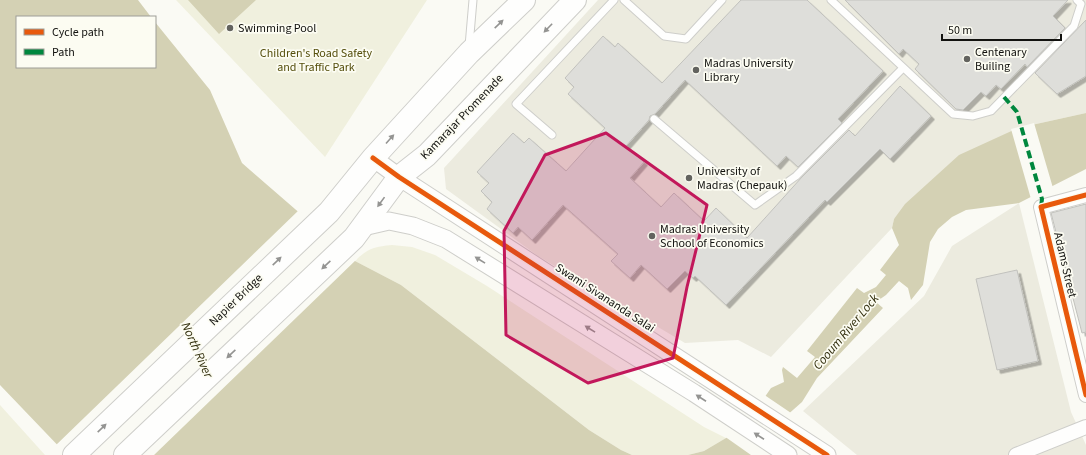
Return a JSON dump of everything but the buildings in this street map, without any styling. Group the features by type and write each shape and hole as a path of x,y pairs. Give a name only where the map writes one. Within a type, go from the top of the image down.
{"main road":[{"path":"373,158 469,53 524,0"},
{"name":"Kamarajar Promenade","path":"358,232 399,177 427,155 575,0"},
{"name":"Napier Bridge","path":"74,455 329,212 373,158"},
{"path":"125,455 358,232"}],"street":[{"name":"Swami Sivananda Salai","path":"373,158 399,177 827,455"},
{"name":"Adams Street","path":"1086,195 1041,207 1086,395"},
{"path":"358,232 388,221 413,226 446,239 734,419 787,454"},
{"path":"1016,455 1086,427"}],"lane":[{"path":"469,53 473,0"},
{"path":"552,135 516,104 614,0"},
{"path":"624,0 664,36 686,39 722,0"},
{"path":"831,0 953,114 973,116 991,111 1074,26 1081,4 1077,0"},
{"path":"654,119 755,205 796,176 903,68"}],"highlighted area":[{"path":"606,133 707,205 687,287 673,358 588,383 506,335 504,231 545,155"}],"shaded area":[{"name":"University of Madras (Chepauk)","path":"598,0 1086,0 1086,113 1018,128 894,219 892,228 771,357 738,340 685,343 538,256 446,189 444,168"},
{"path":"1019,203 1071,412 1086,445 1086,455 857,455 803,411 924,296 952,246"}],"green space":[{"name":"Children's Road Safety and Traffic Park","path":"176,0 427,0 325,157"},
{"path":"392,245 412,247 435,255 487,286 704,427 726,438 704,451 688,455 632,455 621,450 589,430 401,285 355,261 364,253 372,249"},
{"path":"0,405 45,455 0,455"}],"water":[{"name":"North River","path":"0,0 138,0 150,16 16,16 16,68 156,68 156,23 210,90 242,163 355,261 401,285 589,430 621,450 632,455 67,455 0,385"},
{"path":"188,0 256,0 219,34"},
{"name":"Cooum River Lock","path":"1086,113 1086,169 1019,203 966,210 952,217 938,229 930,242 923,285 911,300 908,288 899,281 886,295 876,302 883,308 817,378 802,402 776,425 758,455 688,455 704,451 726,438 755,411 771,388 784,382 783,367 797,378 815,357 807,351 857,288 864,293 876,287 886,275 880,270 899,245 892,228 894,219 905,204 959,155 1018,128"}],"pier":[{"path":"1034,123 1053,188 1031,199 1011,129"},
{"path":"299,210 357,259 154,455 64,455 55,446"},
{"path":"763,394 791,413 772,433 760,455 751,455 724,436 747,418"}],"marked path":[{"path":"1004,97 1017,112 1042,199 1041,207"}],"cycle path":[{"path":"373,158 399,177 827,455"},
{"path":"1086,195 1041,207 1086,395"}],"place":[{"name":"Swimming Pool","path":"230,28"},
{"name":"Centenary Builing","path":"967,59"},
{"name":"Madras University Library","path":"696,70"},
{"name":"University of Madras (Chepauk)","path":"689,178"},
{"name":"Madras University School of Economics","path":"652,236"}]}
